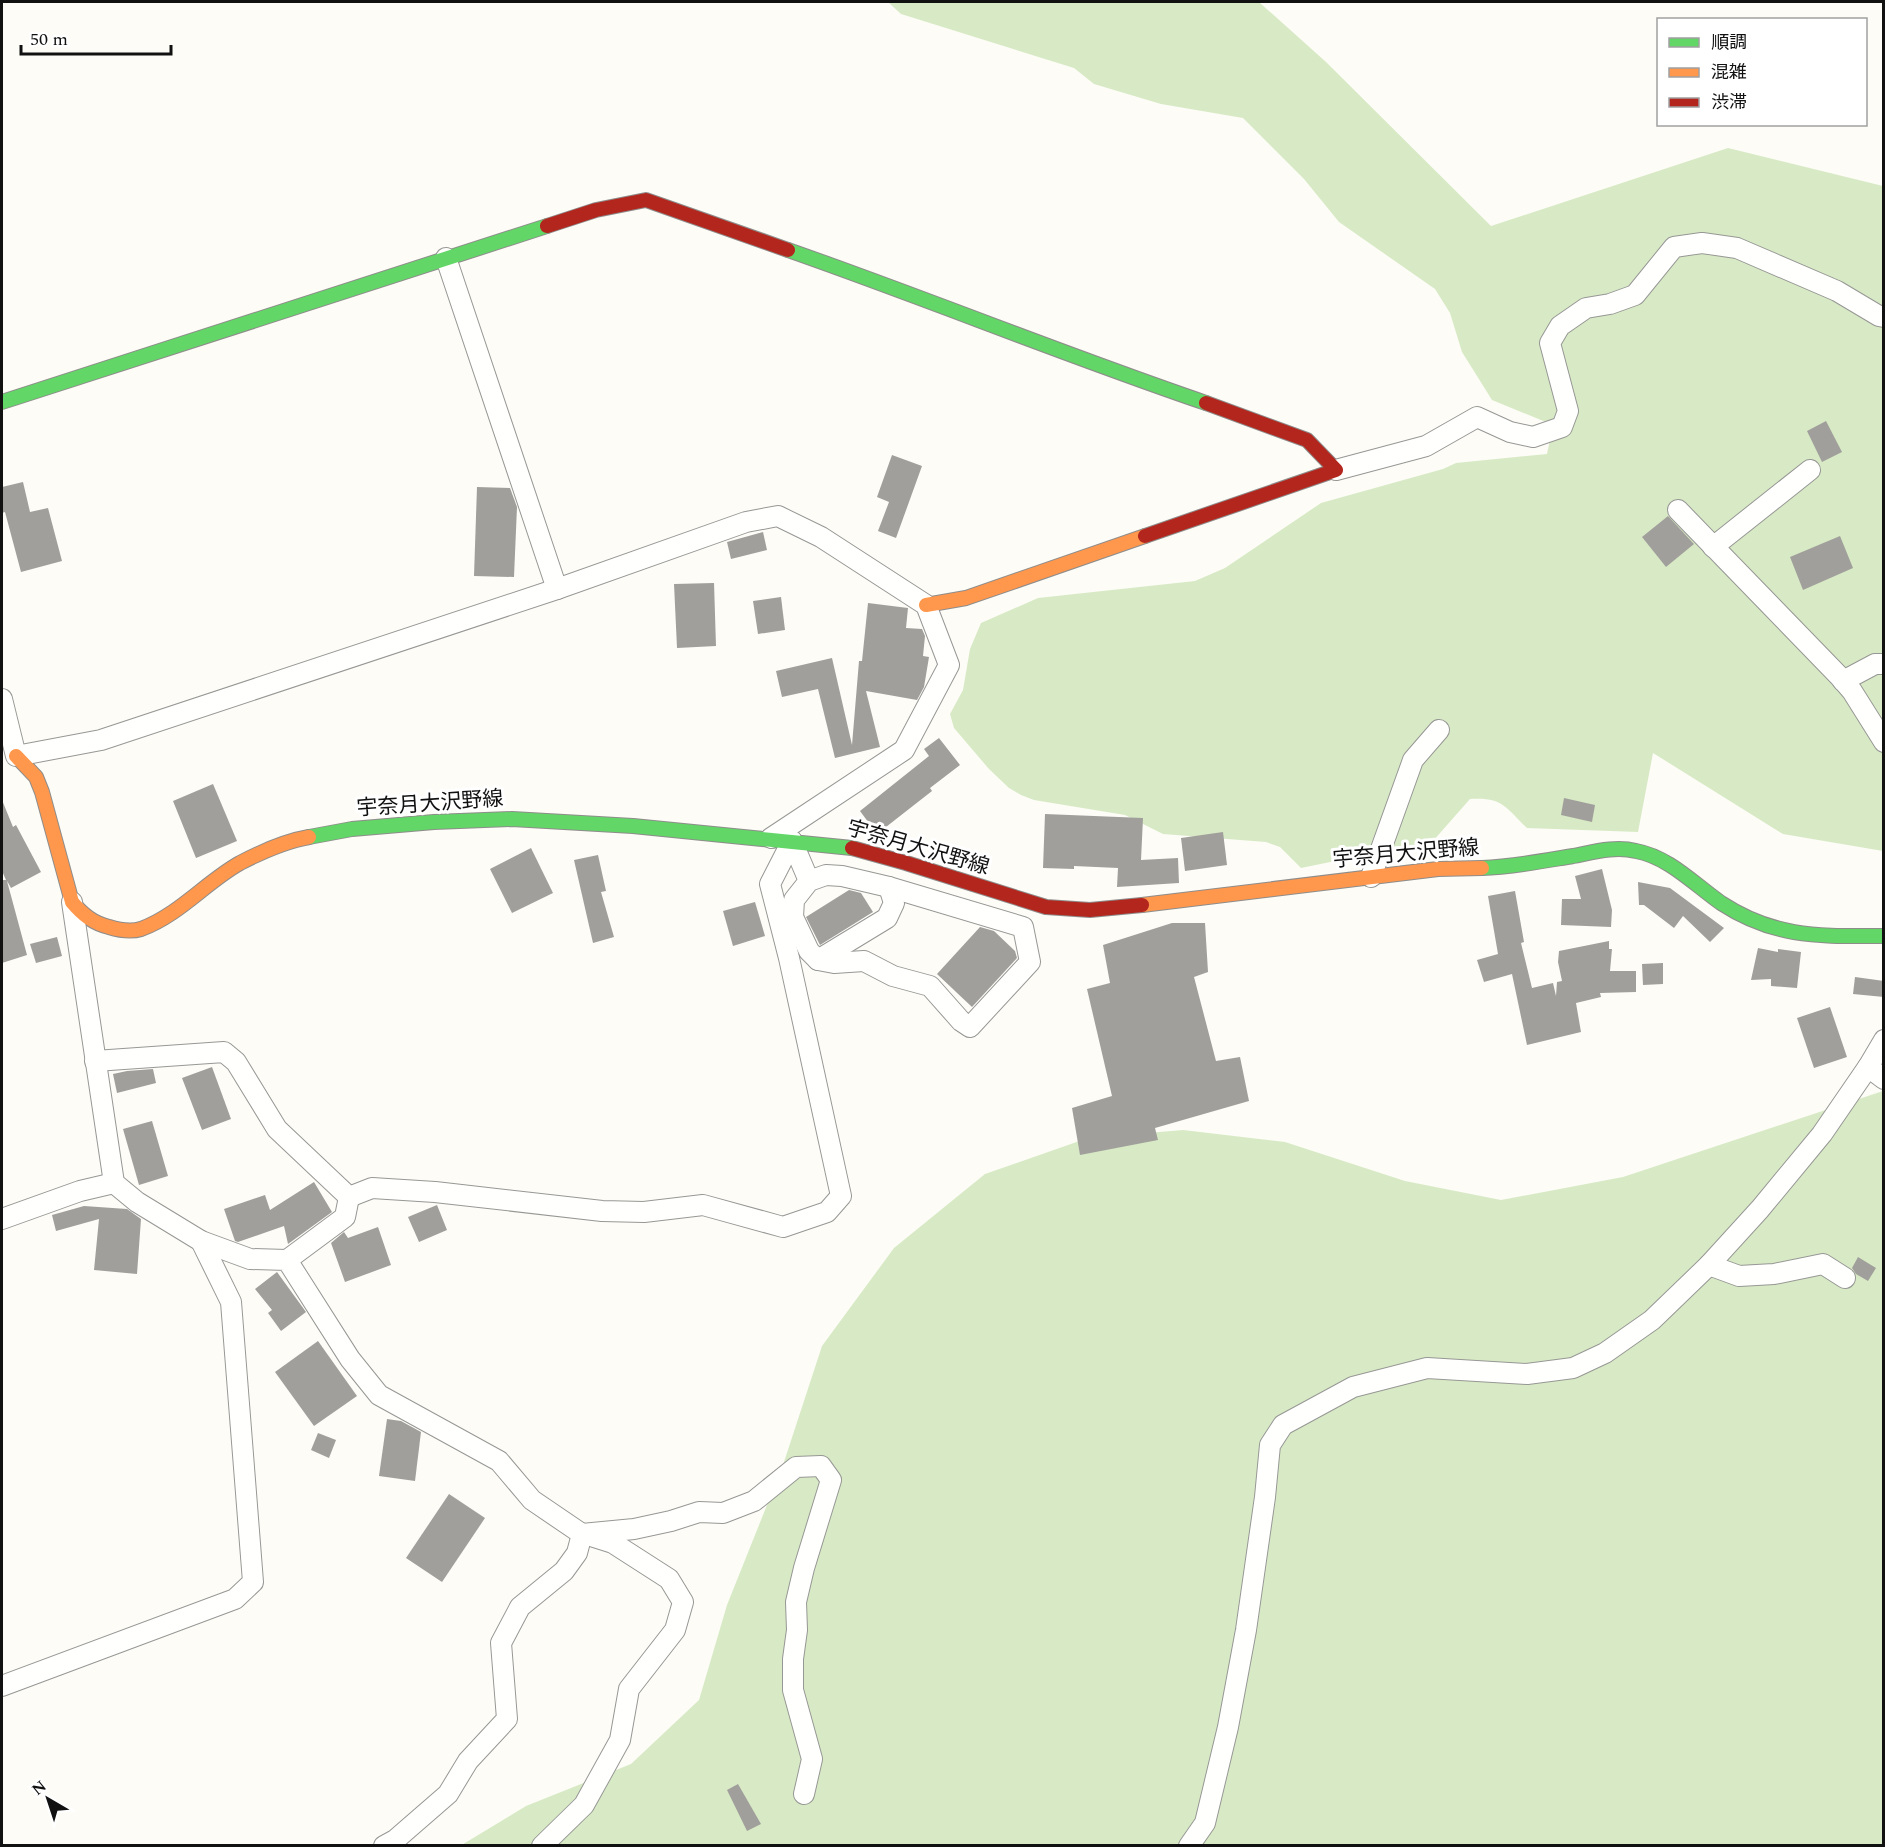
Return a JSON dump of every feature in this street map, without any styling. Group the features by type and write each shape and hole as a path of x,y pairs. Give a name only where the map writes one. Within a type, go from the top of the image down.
{"main road":[{"path":"2,402 596,210 646,200 857,274 1097,366 1261,422 1307,440 1336,470 966,598 926,605"},
{"path":"9,759 36,777 72,902"},
{"name":"宇奈月大沢野線","path":"72,902 81,913 97,924 120,930 139,930 166,916 240,863 295,839 352,830 434,822 512,819 633,826 771,838 857,849 906,862 1046,907 1090,910 1182,901 1438,869 1508,867 1619,848 1640,851 1662,860 1722,903 1749,919 1774,928 1814,936 1884,936"}],"street":[{"path":"1336,470 1426,446 1477,417 1510,432 1533,437 1562,427 1568,411 1550,343 1560,326 1587,308 1610,304 1635,295 1674,247 1702,243 1737,248 1837,291 1884,317"},
{"path":"446,258 557,589"},
{"path":"1713,547 1810,470"},
{"path":"1678,510 1843,681 1884,742"},
{"path":"2,699 9,759 101,740 557,589 746,522 778,516 848,554 926,605 949,664 904,750 771,838"},
{"path":"1843,681 1875,664 1884,664"},
{"path":"1371,877 1413,760 1439,730"},
{"path":"792,841 809,881"},
{"path":"349,1197 372,1188 435,1192 602,1211 644,1212 703,1205 783,1227 827,1212 841,1196 770,884 792,841"},
{"path":"826,875 842,876 889,887 1023,927 1030,962 970,1027 930,986 893,976 864,961 834,963 818,960 809,951 793,917 794,900 809,881 826,875"},
{"path":"818,960 886,918 894,903 889,887"},
{"path":"72,902 114,1183 136,1202 201,1241 250,1258 288,1260 345,1217 349,1197"},
{"path":"1189,1845 1204,1823 1228,1727 1246,1630 1270,1445 1283,1425 1353,1387 1427,1368 1527,1374 1573,1368 1605,1353 1652,1320 1710,1265 1876,1073 1882,1045"},
{"path":"95,1061 224,1053 236,1062 277,1129 349,1197"},
{"path":"2,1219 80,1191 114,1183"},
{"path":"2,1686 235,1599 253,1582 231,1302 201,1241"},
{"path":"288,1260 350,1359 379,1395 499,1461 531,1500 582,1534 613,1543 669,1579 683,1602 675,1630 629,1689 620,1740 584,1805 542,1845"},
{"path":"1710,1265 1739,1276 1774,1274 1823,1264 1845,1278"},
{"path":"582,1534 634,1529 699,1512 723,1513 754,1501 796,1467 821,1466 831,1480 796,1602 797,1630 793,1659 793,1690 812,1759 804,1794"},
{"path":"384,1845 395,1840 448,1794 468,1761 507,1719 501,1642 520,1607 564,1570 578,1552 582,1534"}],"green space":[{"path":"888,2 1259,2 1326,62 1491,226 1728,148 1883,186 1883,851 1783,834 1653,753 1638,832 1527,828 1503,805 1490,800 1470,799 1433,841 1301,868 1280,847 1266,842 1163,834 1125,815 1034,800 1009,788 989,769 954,728 950,714 963,690 970,649 981,623 1038,598 1195,581 1225,568 1321,503 1443,469 1456,463 1547,454 1553,425 1492,400 1462,352 1450,313 1435,289 1339,222 1304,179 1243,118 1161,104 1094,84 1074,68 901,14"},
{"path":"1883,1091 1883,1845 460,1846 526,1806 631,1764 699,1700 727,1605 783,1465 822,1346 894,1248 985,1174 1088,1138 1183,1130 1285,1142 1405,1181 1501,1200 1623,1177"}],"building":[{"path":"1826,421 1842,452 1822,462 1807,431"},
{"path":"892,455 922,466 896,538 878,531 889,502 877,497"},
{"path":"23,482 30,512 48,508 62,561 21,572 5,512 2,513 2,487"},
{"path":"477,487 510,488 517,507 514,577 474,576"},
{"path":"1668,516 1694,544 1666,567 1642,537"},
{"path":"763,532 767,550 731,559 727,542"},
{"path":"1840,536 1853,568 1803,590 1790,557"},
{"path":"714,583 716,646 677,648 674,584"},
{"path":"781,597 785,630 758,634 753,601"},
{"path":"868,603 908,608 906,628 922,629 925,636 923,656 929,657 924,687 917,700 866,691 880,747 835,758 818,689 782,697 776,671 832,658 852,745 859,661 862,661"},
{"path":"939,738 960,765 930,788 932,791 877,834 860,811 929,756 924,749"},
{"path":"213,784 237,841 196,858 173,801"},
{"path":"1564,798 1595,805 1592,822 1561,815"},
{"path":"2,800 13,827 16,825 41,872 11,888 7,881 27,955 2,963 2,880 6,880 2,871"},
{"path":"1045,814 1143,818 1141,860 1178,858 1179,883 1117,887 1118,868 1074,866 1074,869 1043,868"},
{"path":"1223,832 1227,865 1185,871 1181,838"},
{"path":"531,848 553,893 512,913 490,869"},
{"path":"598,855 606,891 601,892 614,937 593,943 574,860"},
{"path":"1602,869 1612,910 1611,927 1561,925 1562,899 1581,899 1575,876"},
{"path":"1638,882 1670,888 1724,928 1710,942 1683,916 1674,928 1644,905 1639,905"},
{"path":"849,890 861,893 873,912 820,945 806,917"},
{"path":"1515,891 1524,942 1521,943 1532,988 1553,983 1556,996 1557,982 1562,981 1558,962 1559,951 1609,941 1609,949 1612,949 1610,971 1636,971 1636,992 1600,993 1601,997 1576,1003 1581,1032 1527,1045 1512,974 1484,982 1477,960 1498,954 1488,896"},
{"path":"755,902 765,936 733,946 723,911"},
{"path":"1172,923 1205,923 1208,972 1194,977 1216,1061 1240,1057 1249,1101 1155,1128 1158,1140 1080,1155 1072,1108 1112,1096 1087,989 1110,983 1103,945"},
{"path":"980,927 994,931 1015,951 1017,958 972,1007 937,974"},
{"path":"57,937 62,956 36,963 30,944"},
{"path":"1758,948 1778,952 1778,949 1801,952 1797,988 1771,986 1771,979 1751,980"},
{"path":"1663,963 1663,984 1643,985 1642,964"},
{"path":"1855,977 1884,981 1884,997 1853,994"},
{"path":"1830,1007 1847,1057 1814,1068 1797,1018"},
{"path":"212,1067 231,1119 202,1130 182,1078"},
{"path":"153,1069 156,1083 117,1093 113,1074"},
{"path":"152,1121 168,1176 139,1185 123,1129"},
{"path":"314,1182 332,1212 288,1244 284,1226 238,1242 235,1241 224,1209 265,1195 270,1210"},
{"path":"437,1205 447,1230 419,1242 408,1217"},
{"path":"84,1206 127,1209 141,1219 137,1274 94,1270 99,1219 56,1231 52,1215"},
{"path":"378,1227 391,1265 345,1282 331,1243 344,1232 348,1238"},
{"path":"1858,1257 1876,1268 1868,1281 1856,1274 1852,1268"},
{"path":"277,1272 306,1312 281,1331 268,1313 272,1310 255,1289"},
{"path":"318,1341 357,1396 314,1426 275,1372"},
{"path":"387,1419 401,1421 421,1432 415,1481 379,1476"},
{"path":"318,1433 336,1440 329,1458 311,1450"},
{"path":"449,1494 485,1518 442,1582 406,1558"},
{"path":"738,1784 761,1824 747,1831 727,1790"}],"traffic: fast":[{"path":"2,402 547,226"},
{"path":"788,250 1206,403"},
{"path":"309,837 352,829 434,822 512,819 633,826 852,848"},
{"path":"1482,868 1528,864 1604,850 1628,850 1648,854 1671,865 1721,903 1761,923 1800,933 1884,936"}],"traffic: slow":[{"path":"926,605 966,598 1145,536"},
{"path":"16,756 36,777 42,792 72,902 89,918 113,928 137,930 155,923 240,863 274,847 309,837"},
{"path":"1142,905 1438,869 1482,868"}],"traffic: jam":[{"path":"547,226 596,210 646,200 788,250"},
{"path":"1145,536 1336,470 1307,440 1206,403"},
{"path":"852,848 1046,907 1090,910 1142,905"}]}
